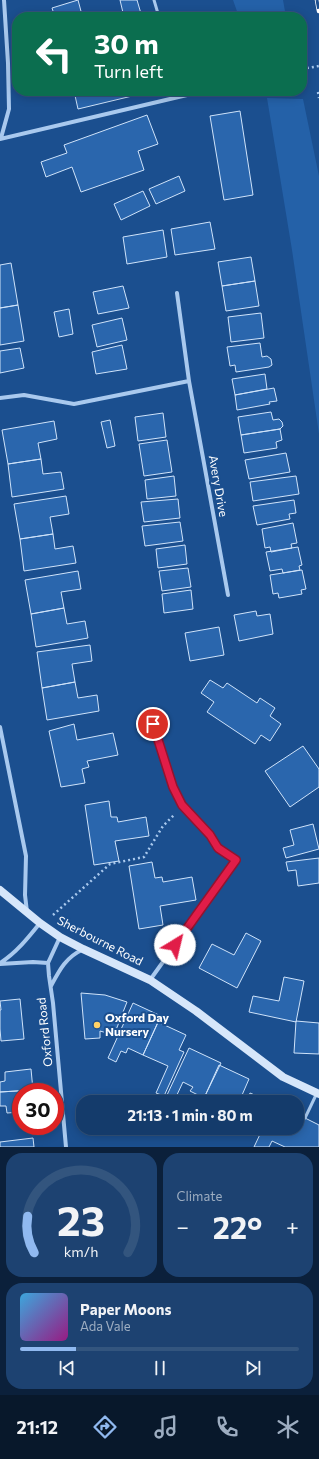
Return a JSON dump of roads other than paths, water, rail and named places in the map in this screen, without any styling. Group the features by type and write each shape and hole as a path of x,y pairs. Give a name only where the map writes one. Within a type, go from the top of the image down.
{"main road":[{"name":"Sherbourne Road","path":"0,890 41,924 83,949 150,980 196,1011 283,1077 318,1094"}],"street":[{"path":"4,0 9,109 1,139 182,96"},
{"name":"Avery Drive","path":"177,293 189,381 228,595"},
{"path":"0,398 24,395 74,404 189,381"},
{"path":"150,980 236,860 218,848 210,835 182,805 173,787 153,724"},
{"path":"0,727 26,856 25,895 28,913"},
{"path":"0,964 29,938 41,924"},
{"name":"Oxford Road","path":"60,936 48,964 48,976 51,986 66,1147"},
{"name":"Oxford Road","path":"51,986 61,967 74,953 83,949"},
{"path":"0,964 33,962 48,964"}],"lane":[{"path":"154,0 158,12"},
{"path":"305,1118 318,1094"}],"railway":[{"path":"317,0 319,11"}],"place":[{"name":"Oxford Day Nursery","path":"97,1025"}]}
